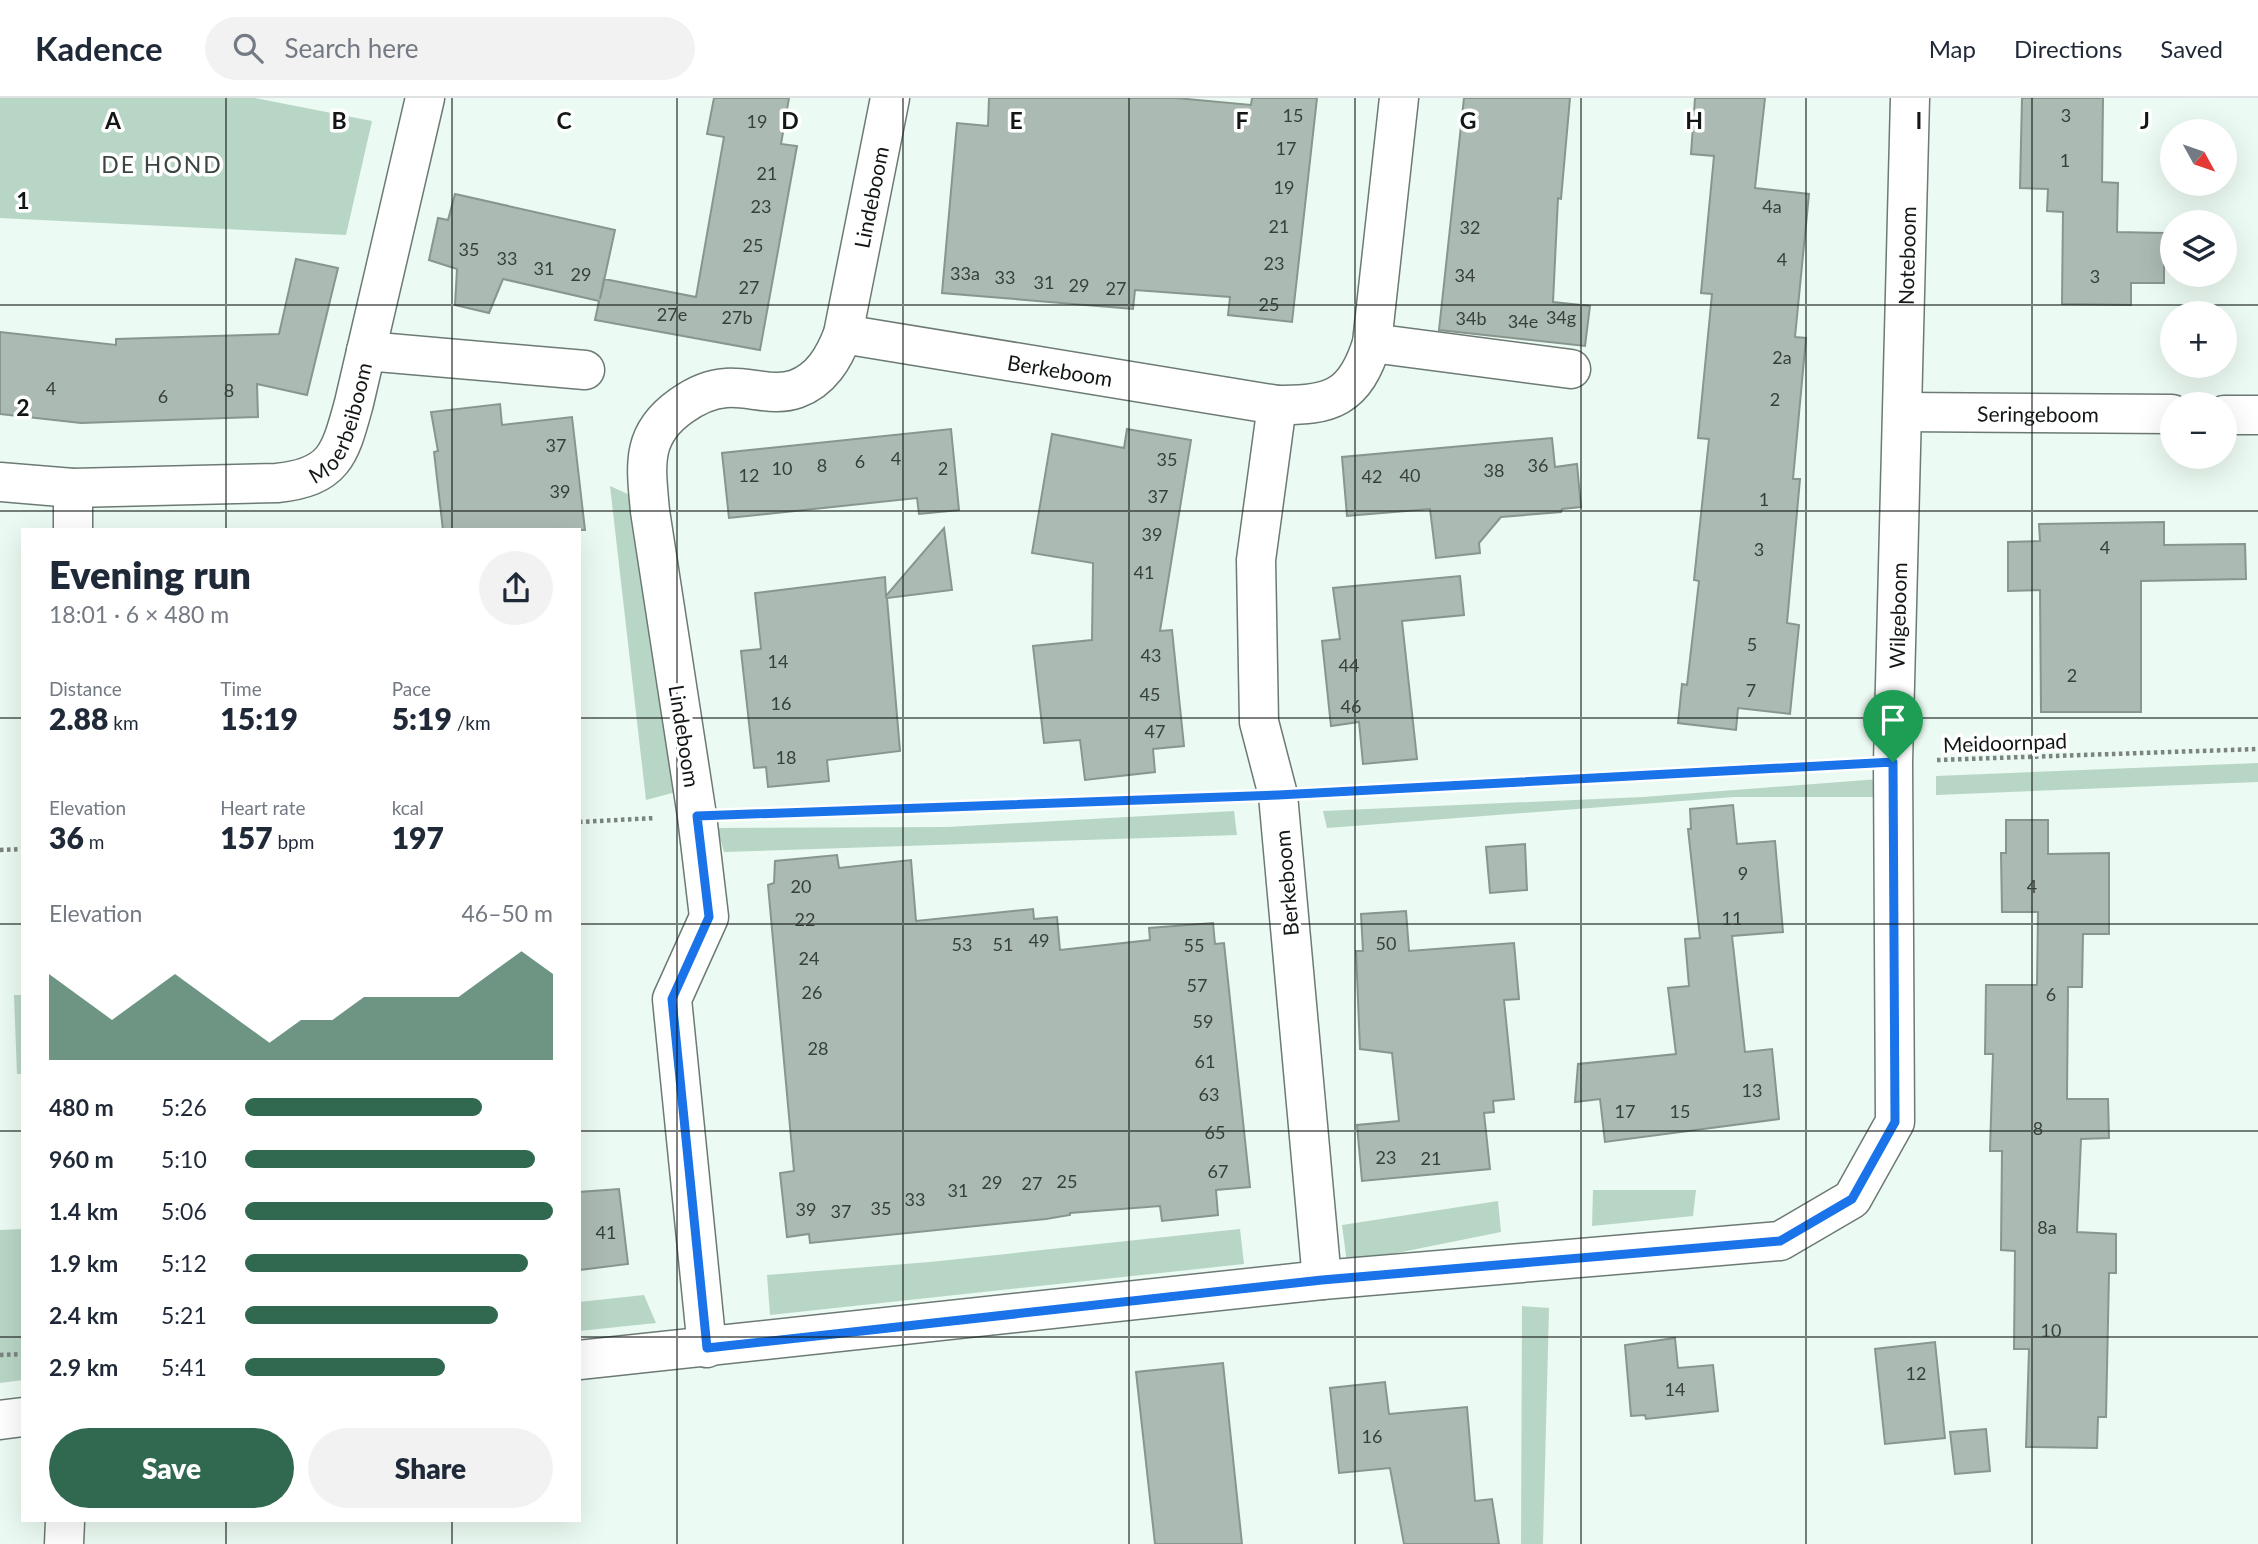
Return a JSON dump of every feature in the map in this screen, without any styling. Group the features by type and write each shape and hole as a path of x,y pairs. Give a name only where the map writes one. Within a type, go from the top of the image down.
{"street":[{"name":"Moerbeiboom","path":"0,482 73,488 277,483 304,480 324,471 342,448 425,98"},
{"name":"Lindeboom","path":"707,1348 672,999 709,917 697,816 650,512 646,461 653,435 667,416 706,392 727,388 794,390 816,378 834,357 843,334 890,98"},
{"name":"Berkeboom","path":"843,334 1277,405 1315,405 1344,392 1363,372 1372,343 1399,98"},
{"name":"Noteboom","path":"1903,412 1910,98"},
{"path":"1372,343 1571,369"},
{"path":"366,351 585,370"},
{"name":"Berkeboom","path":"1277,405 1256,560 1259,722 1278,795 1322,1280"},
{"name":"Seringeboom","path":"1903,412 2160,414"},
{"name":"Wilgeboom","path":"581,1360 1322,1280 1780,1241 1852,1199 1895,1122 1893,762 1903,412"},
{"path":"2237,415 2258,415"},
{"path":"73,488 73,528"},
{"path":"0,1420 21,1416"},
{"path":"64,1544 65,1522"}],"path":[{"name":"Meidoornpad","path":"581,822 1278,795 1893,762 2258,749"},
{"path":"0,850 21,849"},
{"path":"0,1355 21,1354"}],"green space":[{"path":"0,98 255,98 372,121 346,235 0,218"},
{"path":"610,486 630,495 676,792 646,800"},
{"path":"2258,763 2258,782 1936,795 1936,776"},
{"path":"1879,779 1878,797 1734,797 1327,828 1323,811 1643,797"},
{"path":"1234,811 1237,835 724,852 717,828 948,827"},
{"path":"14,995 21,995 21,1074 17,1074"},
{"path":"1593,1190 1696,1190 1693,1216 1592,1226"},
{"path":"1498,1201 1501,1232 1347,1263 1342,1225"},
{"path":"21,1229 21,1380 0,1383 0,1230"},
{"path":"1240,1229 1244,1264 770,1315 767,1275 930,1262"},
{"path":"644,1295 656,1323 581,1331 581,1302"},
{"path":"1522,1306 1549,1308 1543,1544 1521,1544"}],"building":[{"path":"714,98 789,98 781,144 797,146 760,350 595,320 599,301 503,279 489,313 455,305 457,269 429,260 438,218 448,220 455,194 615,230 604,279 696,297 724,137 707,134"},
{"path":"989,98 1176,98 1251,105 1252,98 1317,98 1292,322 1228,315 1230,297 1135,290 1133,309 942,293 957,123 988,126"},
{"path":"1464,98 1570,98 1561,199 1558,198 1553,302 1590,306 1585,346 1439,330"},
{"path":"1695,98 1765,98 1755,188 1809,194 1795,337 1806,338 1793,479 1800,479 1787,623 1799,625 1790,714 1738,708 1736,730 1678,723 1682,684 1687,685 1699,581 1694,580 1709,439 1698,438 1712,294 1701,293 1714,156 1691,154"},
{"path":"2022,98 2103,98 2102,182 2118,183 2117,232 2160,233 2160,283 2131,283 2131,305 2062,304 2063,212 2047,211 2048,189 2020,188"},
{"path":"296,259 338,268 307,395 257,384 258,417 81,423 0,414 0,332 116,345 116,339 279,334"},
{"path":"500,404 502,425 572,417 585,530 443,528 434,452 438,451 431,412"},
{"path":"951,429 959,510 919,514 917,498 729,518 722,453"},
{"path":"1127,429 1191,440 1160,631 1172,630 1184,746 1153,749 1155,772 1085,780 1080,740 1044,743 1033,646 1092,640 1093,563 1032,553 1052,434 1124,448"},
{"path":"1552,438 1555,467 1577,464 1581,507 1562,509 1561,512 1501,517 1479,543 1480,553 1436,558 1430,509 1347,516 1342,457"},
{"path":"2164,522 2164,545 2245,544 2246,579 2141,581 2141,712 2041,712 2040,590 2008,591 2008,542 2040,541 2039,524"},
{"path":"944,528 952,590 887,598 900,751 827,760 829,781 768,787 766,767 754,768 741,651 761,649 755,593 885,577 886,596"},
{"path":"1460,576 1464,615 1402,621 1417,759 1363,764 1359,722 1331,726 1322,641 1340,639 1333,588"},
{"path":"1733,805 1737,844 1775,841 1783,932 1732,936 1745,1052 1772,1049 1779,1119 1605,1142 1600,1099 1575,1102 1578,1064 1676,1054 1668,988 1689,986 1685,939 1700,938 1688,829 1691,829 1690,809"},
{"path":"2006,820 2048,820 2048,854 2109,853 2109,934 2083,934 2082,987 2068,987 2067,1099 2108,1099 2109,1138 2081,1139 2077,1232 2116,1234 2116,1273 2109,1273 2106,1417 2098,1417 2097,1448 2026,1447 2029,1349 2014,1349 2015,1251 2001,1250 2002,1151 1990,1151 1993,1054 1985,1054 1986,985 2037,985 2038,912 2002,912 2001,853 2006,853"},
{"path":"1525,844 1527,890 1490,893 1486,847"},
{"path":"837,855 839,868 911,860 916,921 1033,909 1034,919 1057,917 1060,950 1150,940 1149,928 1213,923 1215,944 1224,943 1250,1187 1216,1190 1218,1215 1162,1221 1160,1206 1070,1213 1046,1219 810,1243 809,1234 787,1237 780,1173 794,1171 768,885 774,883 775,861"},
{"path":"1406,911 1409,951 1514,943 1519,999 1504,1000 1514,1099 1493,1101 1494,1112 1484,1113 1490,1169 1362,1181 1357,1125 1399,1121 1392,1053 1360,1049 1356,951 1363,951 1361,914"},
{"path":"619,1189 628,1264 581,1270 581,1192"},
{"path":"1675,1338 1678,1368 1713,1365 1718,1411 1646,1419 1645,1415 1631,1416 1625,1345"},
{"path":"1935,1342 1945,1438 1885,1444 1875,1349"},
{"path":"1223,1363 1242,1544 1155,1544 1136,1372"},
{"path":"1385,1382 1389,1414 1467,1407 1475,1501 1492,1499 1499,1544 1404,1544 1390,1468 1339,1473 1330,1388"},
{"path":"1986,1429 1990,1471 1955,1474 1950,1432"}],"district":[{"name":"DE HOND","path":"162,164"}],"route":[{"path":"1893,762 1895,1122 1852,1199 1780,1241 1322,1280 707,1348 672,999 709,917 697,816 1278,795 1893,762"}]}
